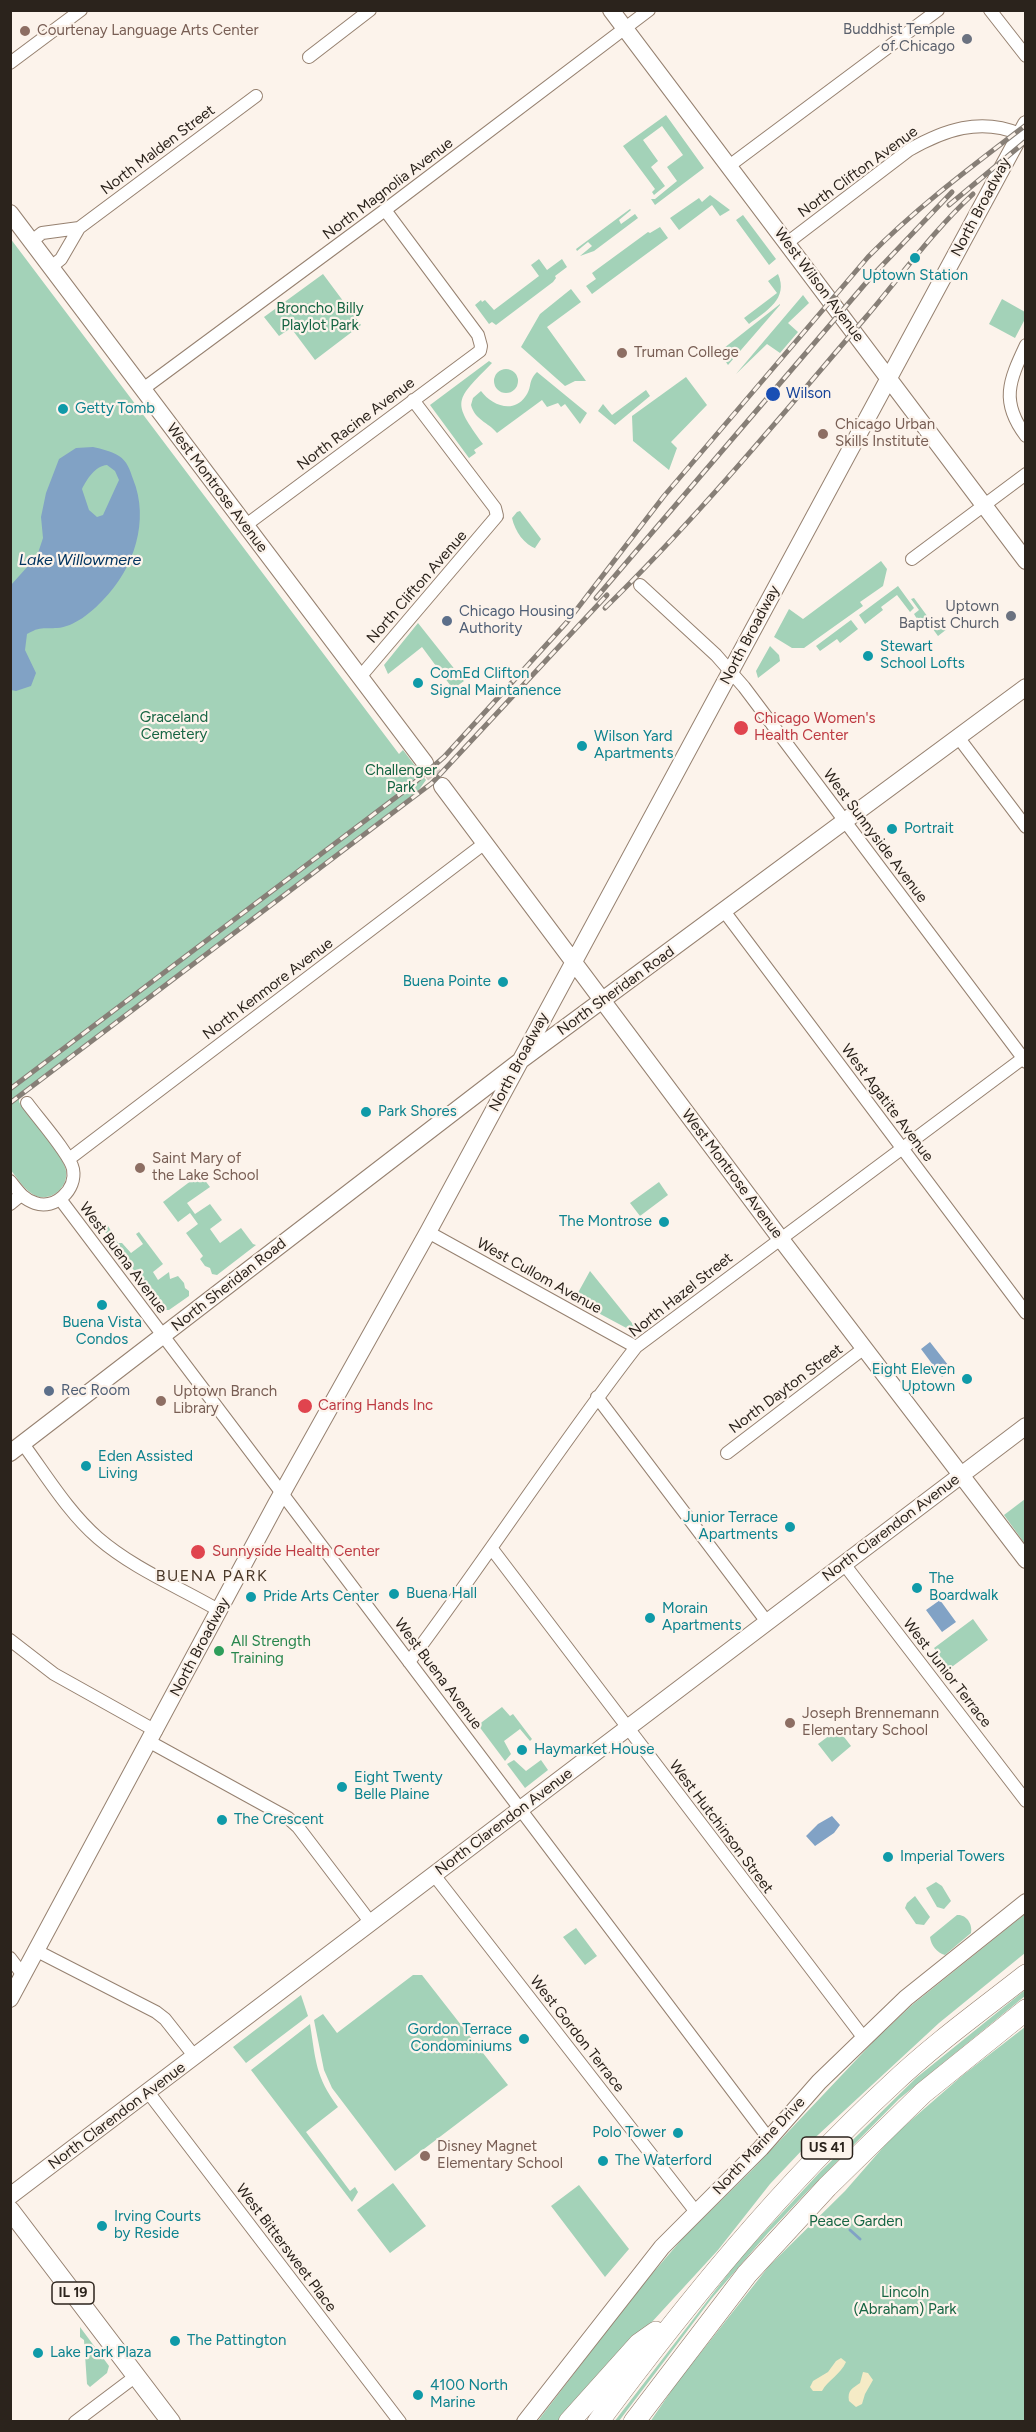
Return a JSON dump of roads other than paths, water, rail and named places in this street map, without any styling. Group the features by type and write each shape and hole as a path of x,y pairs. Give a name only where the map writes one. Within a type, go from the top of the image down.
{"highway":[{"path":"1000,1995 1019,1964 1026,1958"},
{"name":"US 41","path":"598,2421 674,2320 742,2239 829,2145 913,2065 1026,1976"},
{"name":"US 41","path":"634,2421 747,2274 827,2187 902,2111 1026,2010"},
{"path":"568,2421 639,2344 674,2320"}],"main road":[{"name":"West Wilson Avenue","path":"611,10 1026,561"},
{"name":"North Broadway","path":"10,1999 282,1493 428,1232 1023,129"},
{"name":"West Montrose Avenue","path":"10,213 425,762"},
{"name":"North Sheridan Road","path":"17,1448 520,1061 1026,687"},
{"name":"West Montrose Avenue","path":"442,786 780,1238 1026,1560"},
{"name":"North Clarendon Avenue","path":"10,2196 1026,1426"},
{"name":"North Marine Drive","path":"525,2421 662,2247 769,2139 819,2082 863,2037 906,1998 1026,1902"},
{"name":"IL 19","path":"10,2210 171,2421"}],"street":[{"path":"10,63 81,10"},
{"path":"309,57 370,10"},
{"name":"North Magnolia Avenue","path":"143,388 649,10"},
{"path":"729,166 938,10"},
{"path":"990,10 1026,56"},
{"name":"North Malden Street","path":"51,267 61,259 79,228 256,96"},
{"name":"North Clifton Avenue","path":"787,243 909,150 930,138 947,131 976,126 1023,129"},
{"name":"North Racine Avenue","path":"246,525 477,354 481,346 478,335 384,210"},
{"name":"North Malden Street","path":"32,241 42,233 79,228"},
{"path":"1026,345 1014,371 1009,390 1010,410 1026,436"},
{"name":"North Clifton Avenue","path":"360,677 497,516 495,508 413,400"},
{"path":"912,559 1026,474"},
{"name":"West Sunnyside Avenue","path":"640,585 731,671 1025,1059"},
{"path":"958,737 1026,827"},
{"name":"North Kenmore Avenue","path":"69,1159 485,843"},
{"name":"West Agatite Avenue","path":"724,911 1026,1313"},
{"name":"North Hazel Street","path":"409,1662 492,1549 597,1397 636,1347 902,1147 1025,1059"},
{"path":"10,1181 21,1195 43,1204 60,1199 67,1193 74,1174 69,1159 27,1103"},
{"path":"10,1204 21,1195"},
{"name":"West Buena Avenue","path":"60,1199 769,2139"},
{"name":"West Cullom Avenue","path":"428,1232 636,1347"},
{"name":"North Dayton Street","path":"727,1453 864,1349"},
{"path":"597,1397 767,1622"},
{"path":"17,1448 97,1537 144,1570 220,1611"},
{"name":"West Hutchinson Street","path":"492,1549 863,2037"},
{"name":"West Junior Terrace","path":"844,1564 1026,1801"},
{"path":"10,1640 54,1674 288,1818 298,1827 371,1923"},
{"name":"West Gordon Terrace","path":"434,1875 696,2212"},
{"path":"37,1951 156,2012 165,2019 195,2057"},
{"path":"10,1958 23,1975"},
{"name":"West Bittersweet Place","path":"148,2092 400,2421"},
{"path":"75,2421 136,2376"}],"water":[{"name":"Lake Willowmere","path":"93,447 106,450 119,456 126,463 138,495 140,511 136,543 123,574 99,605 76,622 63,627 39,629 27,634 25,650 36,673 31,686 16,691 11,690 11,585 37,556 43,538 41,517 46,493 59,459 76,448","holes":["107,465 115,471 119,480 103,515 97,517 89,510 82,489 95,470"]},
{"path":"930,1342 952,1370 942,1377 921,1349"},
{"path":"940,1600 956,1622 942,1632 926,1610"},
{"path":"832,1816 840,1825 834,1833 815,1846 806,1836 818,1824"}],"waterway":[{"path":"850,2230 860,2239"}],"tunnel":[{"path":"425,763 442,786"}],"railway":[{"path":"10,1089 407,789 444,757 567,622 664,496 868,257 964,172 1026,125"},
{"path":"949,205 1026,141"},
{"path":"596,598 871,277 952,192"},
{"path":"605,608 673,538 771,429 931,238 973,194"},
{"path":"10,1103 432,783 607,595"}],"place":[{"name":"Courtenay Language Arts Center","path":"25,31"},
{"name":"Buddhist Temple of Chicago","path":"967,39"},
{"name":"Uptown Station","path":"915,258"},
{"name":"Truman College","path":"622,353"},
{"name":"Wilson","path":"773,394"},
{"name":"Getty Tomb","path":"63,409"},
{"name":"Chicago Urban Skills Institute","path":"823,434"},
{"name":"Uptown Baptist Church","path":"1011,616"},
{"name":"Chicago Housing Authority","path":"447,621"},
{"name":"Stewart School Lofts","path":"868,656"},
{"name":"ComEd Clifton Signal Maintanence","path":"418,683"},
{"name":"Chicago Women's Health Center","path":"741,728"},
{"name":"Wilson Yard Apartments","path":"582,746"},
{"name":"Portrait","path":"892,829"},
{"name":"Buena Pointe","path":"503,982"},
{"name":"Park Shores","path":"366,1112"},
{"name":"Saint Mary of the Lake School","path":"140,1168"},
{"name":"The Montrose","path":"664,1222"},
{"name":"Buena Vista Condos","path":"102,1305"},
{"name":"Eight Eleven Uptown","path":"967,1379"},
{"name":"Rec Room","path":"49,1391"},
{"name":"Uptown Branch Library","path":"161,1401"},
{"name":"Caring Hands Inc","path":"305,1406"},
{"name":"Eden Assisted Living","path":"86,1466"},
{"name":"Junior Terrace Apartments","path":"790,1527"},
{"name":"Sunnyside Health Center","path":"198,1552"},
{"name":"The Boardwalk","path":"917,1588"},
{"name":"Buena Hall","path":"394,1594"},
{"name":"Pride Arts Center","path":"251,1597"},
{"name":"Morain Apartments","path":"650,1618"},
{"name":"All Strength Training","path":"219,1651"},
{"name":"Joseph Brennemann Elementary School","path":"790,1723"},
{"name":"Haymarket House","path":"522,1750"},
{"name":"Eight Twenty Belle Plaine","path":"342,1787"},
{"name":"The Crescent","path":"222,1820"},
{"name":"Imperial Towers","path":"888,1857"},
{"name":"Gordon Terrace Condominiums","path":"524,2039"},
{"name":"Polo Tower","path":"678,2133"},
{"name":"Disney Magnet Elementary School","path":"425,2156"},
{"name":"The Waterford","path":"603,2161"},
{"name":"Irving Courts by Reside","path":"102,2226"},
{"name":"The Pattington","path":"175,2341"},
{"name":"Lake Park Plaza","path":"38,2353"},
{"name":"4100 North Marine","path":"418,2395"}],"district":[{"name":"BUENA PARK","path":"212,1576"}],"park label":[{"name":"Broncho Billy Playlot Park","path":"320,318"},
{"name":"Graceland Cemetery","path":"174,726"},
{"name":"Challenger Park","path":"401,780"},
{"name":"Peace Garden","path":"856,2222"},
{"name":"Lincoln (Abraham) Park","path":"905,2302"}]}
